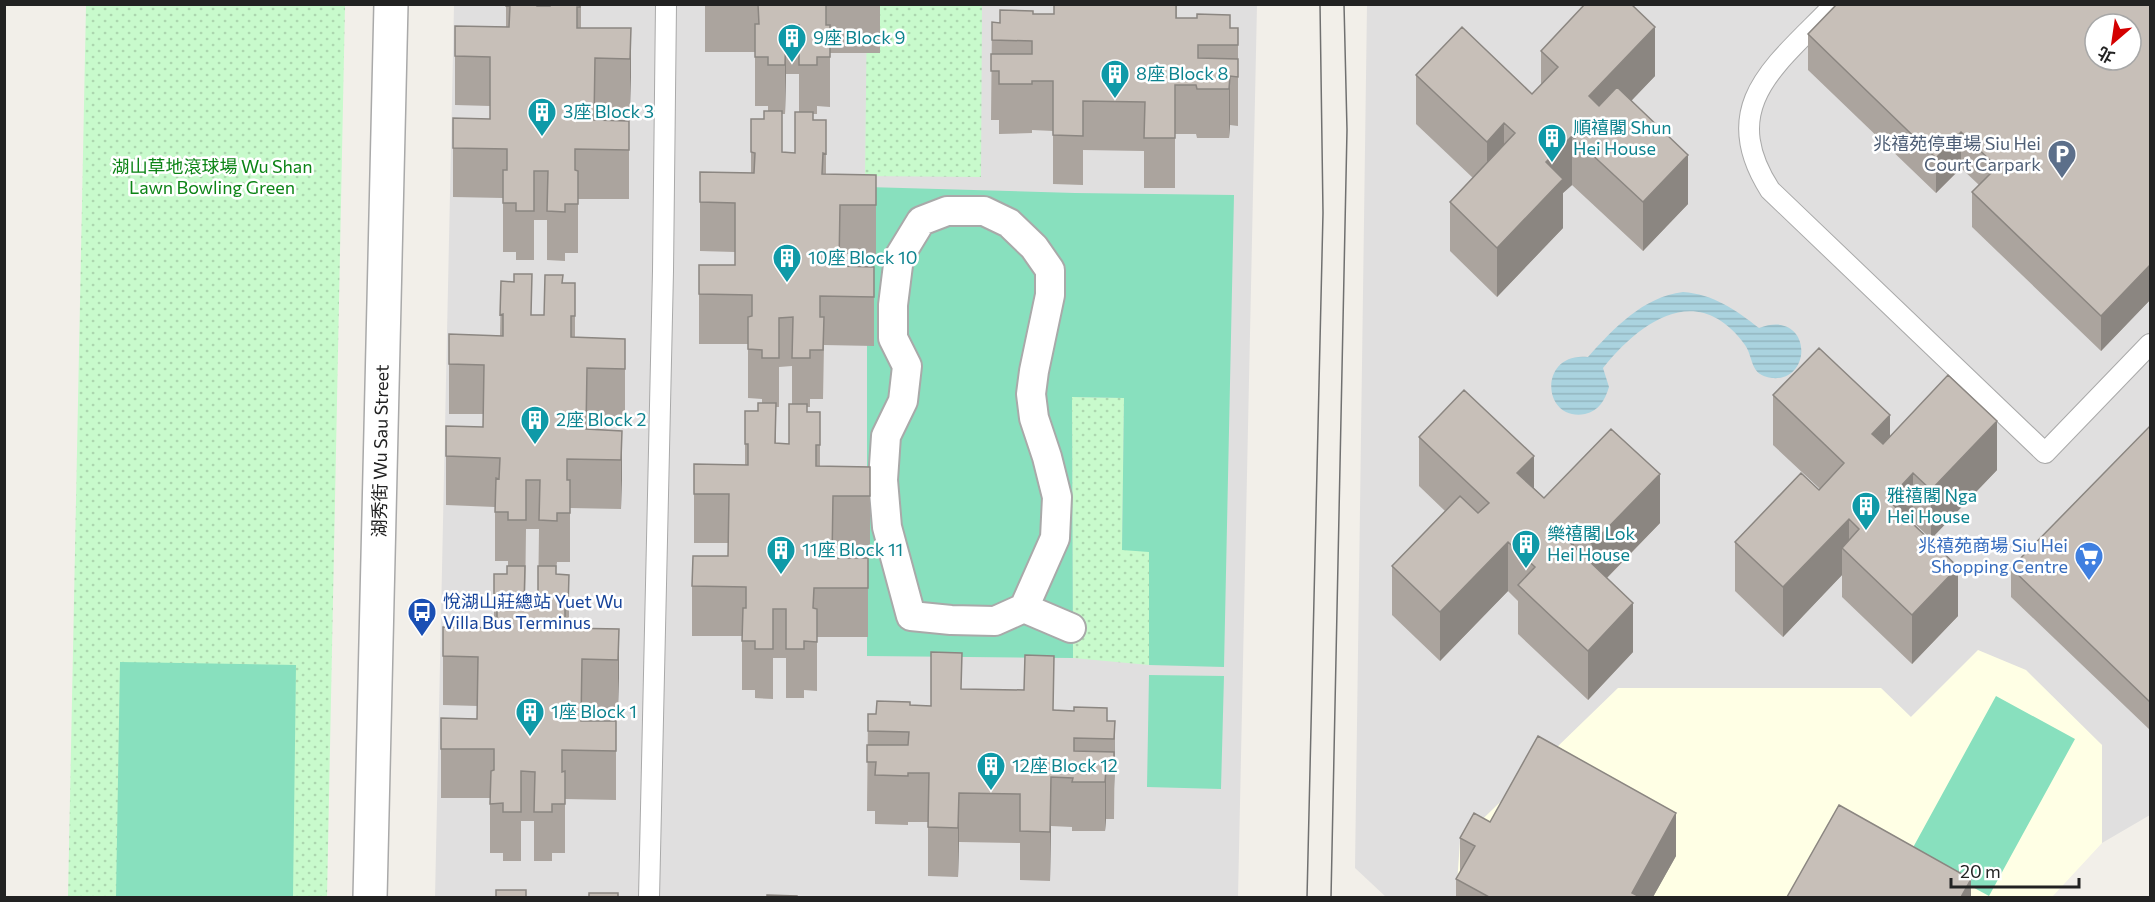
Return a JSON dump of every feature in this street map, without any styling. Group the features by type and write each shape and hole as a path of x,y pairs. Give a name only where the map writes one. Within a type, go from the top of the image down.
{"street":[{"name":"湖秀街 Wu Sau Street","path":"370,897 391,4"},
{"path":"1024,608 1055,538 1057,497 1034,418 1032,394 1034,371 1050,295 1050,270 1034,247 1009,223 984,212 947,211 921,221 899,256 892,305 893,338 907,366 903,401 886,436 884,480 887,527 911,616 995,621 1024,608 1071,628"}],"lane":[{"path":"649,897 663,271 666,4"},
{"path":"1835,4 1768,74 1750,111 1748,133 1751,153 1770,190 2045,453 2151,344"}],"shaded area":[{"path":"454,5 1257,5 1238,897 435,898"},
{"path":"1367,5 2150,5 2150,815 2102,843 2102,745 1978,651 1911,717 1456,897 1386,897 1355,868"},
{"path":"1978,650 2026,670 2102,745 2102,843 2052,897 1456,898 1460,841 1618,688 1881,688 1911,717"}],"green space":[{"name":"湖山草地滾球場 Wu Shan Lawn Bowling Green","path":"86,5 345,5 327,897 68,898"},
{"path":"867,5 982,5 981,177 865,176"},
{"path":"867,187 1234,195 1224,667 1149,665 1149,552 1122,550 1124,398 1072,397 1073,658 867,656"},
{"path":"1072,397 1124,398 1122,549 1149,551 1149,665 1073,658"},
{"path":"120,662 296,665 293,897 116,897"},
{"path":"1149,675 1224,676 1221,789 1147,787"},
{"path":"1996,696 2075,739 1989,896 1910,853"}],"water":[{"path":"1683,292 1694,293 1724,304 1759,328 1776,325 1789,328 1797,336 1801,347 1800,359 1795,369 1786,376 1772,378 1759,373 1745,345 1727,325 1708,315 1689,311 1671,314 1652,323 1618,351 1603,368 1609,387 1598,408 1585,414 1570,414 1560,408 1553,398 1551,386 1553,375 1560,364 1572,358 1588,357 1608,335 1642,307 1668,295"}],"building":[{"name":"3座 Block 3","path":"506,4 550,6 550,4 580,4 580,7 577,7 577,28 631,28 630,59 595,58 594,120 629,121 629,150 575,149 578,204 565,204 565,212 547,211 548,171 534,171 534,211 516,211 516,203 503,203 503,170 507,170 507,149 453,148 453,118 490,119 490,57 455,56 455,26 509,27 510,6"},
{"path":"758,4 826,4 826,25 830,25 830,57 817,57 817,65 799,65 799,25 786,25 785,65 768,65 768,57 755,57 755,24 759,24"},
{"path":"1054,4 1176,4 1176,18 1197,18 1197,14 1230,15 1230,28 1238,28 1238,45 1198,45 1198,58 1238,59 1238,77 1230,76 1229,89 1197,89 1196,85 1175,85 1175,138 1144,138 1145,102 1083,101 1083,136 1053,135 1053,81 1032,81 1032,84 999,84 999,71 991,71 991,54 1032,54 1032,41 992,40 992,22 1000,23 1000,10 1054,14"},
{"path":"1585,4 1631,4 1655,27 1589,96 1599,106 1617,87 1688,155 1643,202 1572,136 1546,162 1563,179 1497,248 1450,202 1515,133 1504,123 1487,142 1416,75 1462,27 1532,94 1558,67 1541,51"},
{"name":"兆禧苑停車場 Siu Hei Court Carpark","path":"1837,4 2151,4 2151,264 2101,316 1972,192 1997,167 1961,132 1936,158 1808,34"},
{"name":"10座 Block 10","path":"764,111 782,111 782,152 795,153 795,112 813,112 813,120 826,120 826,154 823,153 822,174 876,175 876,205 840,205 839,266 874,267 874,297 820,296 820,317 824,317 823,350 810,350 810,358 792,358 793,317 779,318 779,358 762,358 762,350 748,349 748,317 752,316 752,295 699,294 699,265 735,265 735,203 700,202 700,172 754,173 755,153 751,152 751,119 764,119"},
{"name":"2座 Block 2","path":"514,274 532,274 531,315 544,315 545,275 563,275 562,283 575,283 575,316 571,316 571,337 625,339 625,369 587,368 586,429 622,431 621,460 567,459 567,480 570,480 570,513 557,513 557,521 539,520 540,480 526,480 526,520 508,520 508,512 495,512 496,478 499,479 500,458 446,456 446,426 483,427 484,365 449,364 449,334 503,336 503,314 500,315 501,281 514,282"},
{"path":"1819,348 1890,415 1872,434 1883,444 1948,375 1997,421 1931,490 1913,473 1888,500 1958,567 1912,615 1842,548 1859,529 1849,519 1783,587 1735,542 1801,473 1819,490 1844,463 1773,395"},
{"path":"1464,390 1534,456 1517,473 1544,498 1611,429 1660,474 1592,544 1574,526 1564,537 1633,603 1588,651 1518,585 1535,567 1508,542 1440,612 1392,566 1460,496 1478,513 1489,503 1419,437"},
{"name":"11座 Block 11","path":"758,403 776,403 775,443 789,444 789,404 807,404 807,412 820,412 820,445 816,445 816,466 870,467 870,496 833,496 832,558 868,558 868,588 814,588 813,608 817,609 817,642 804,641 804,649 786,649 786,609 773,609 773,649 755,649 755,641 742,641 746,587 692,586 693,556 728,556 729,494 694,494 694,464 748,465 748,444 745,444 745,411 758,411"},
{"name":"兆禧苑商場 Siu Hei Shopping Centre","path":"2151,425 2151,703 2011,568"},
{"name":"1座 Block 1","path":"507,566 525,566 524,606 538,606 538,566 556,566 556,574 569,575 565,628 619,629 618,660 582,659 581,721 616,721 616,751 562,750 562,772 565,771 565,804 552,804 552,812 534,812 535,772 521,771 521,812 503,812 503,803 490,804 494,749 441,749 441,718 477,719 478,657 443,656 443,627 497,628 497,606 494,607 494,574 507,574"},
{"path":"931,652 962,653 961,689 1024,690 1025,655 1054,656 1053,710 1074,711 1074,707 1107,708 1107,721 1115,721 1114,739 1074,738 1074,751 1114,752 1114,770 1106,770 1105,782 1072,782 1073,778 1051,777 1050,832 1020,831 1020,794 959,793 958,828 928,827 929,773 908,773 908,776 875,775 876,762 867,762 867,745 908,745 909,732 868,731 868,714 876,714 877,701 910,702 910,705 931,706"},
{"path":"1538,736 1676,813 1632,893 1640,897 1489,897 1456,879 1475,846 1460,838 1474,813 1490,822"},
{"path":"1839,805 1971,879 1961,897 1787,897"},
{"path":"496,890 526,890 526,897 496,897"},
{"path":"589,893 618,893 618,897 589,897"},
{"path":"767,895 797,896 797,897 767,897"}],"tram line":[{"path":"1307,898 1323,213 1320,4"},
{"path":"1331,898 1347,130 1344,4"}],"place":[{"name":"9座 Block 9","path":"792,64"},
{"name":"8座 Block 8","path":"1115,100"},
{"name":"3座 Block 3","path":"542,138"},
{"name":"順禧閣 Shun Hei House","path":"1552,164"},
{"name":"兆禧苑停車場 Siu Hei Court Carpark","path":"2062,180"},
{"name":"10座 Block 10","path":"787,284"},
{"name":"2座 Block 2","path":"535,446"},
{"name":"雅禧閣 Nga Hei House","path":"1866,532"},
{"name":"樂禧閣 Lok Hei House","path":"1526,570"},
{"name":"11座 Block 11","path":"781,576"},
{"name":"兆禧苑商場 Siu Hei Shopping Centre","path":"2089,582"},
{"name":"悅湖山莊總站 Yuet Wu Villa Bus Terminus","path":"422,638"},
{"name":"1座 Block 1","path":"530,738"},
{"name":"12座 Block 12","path":"991,792"}]}
